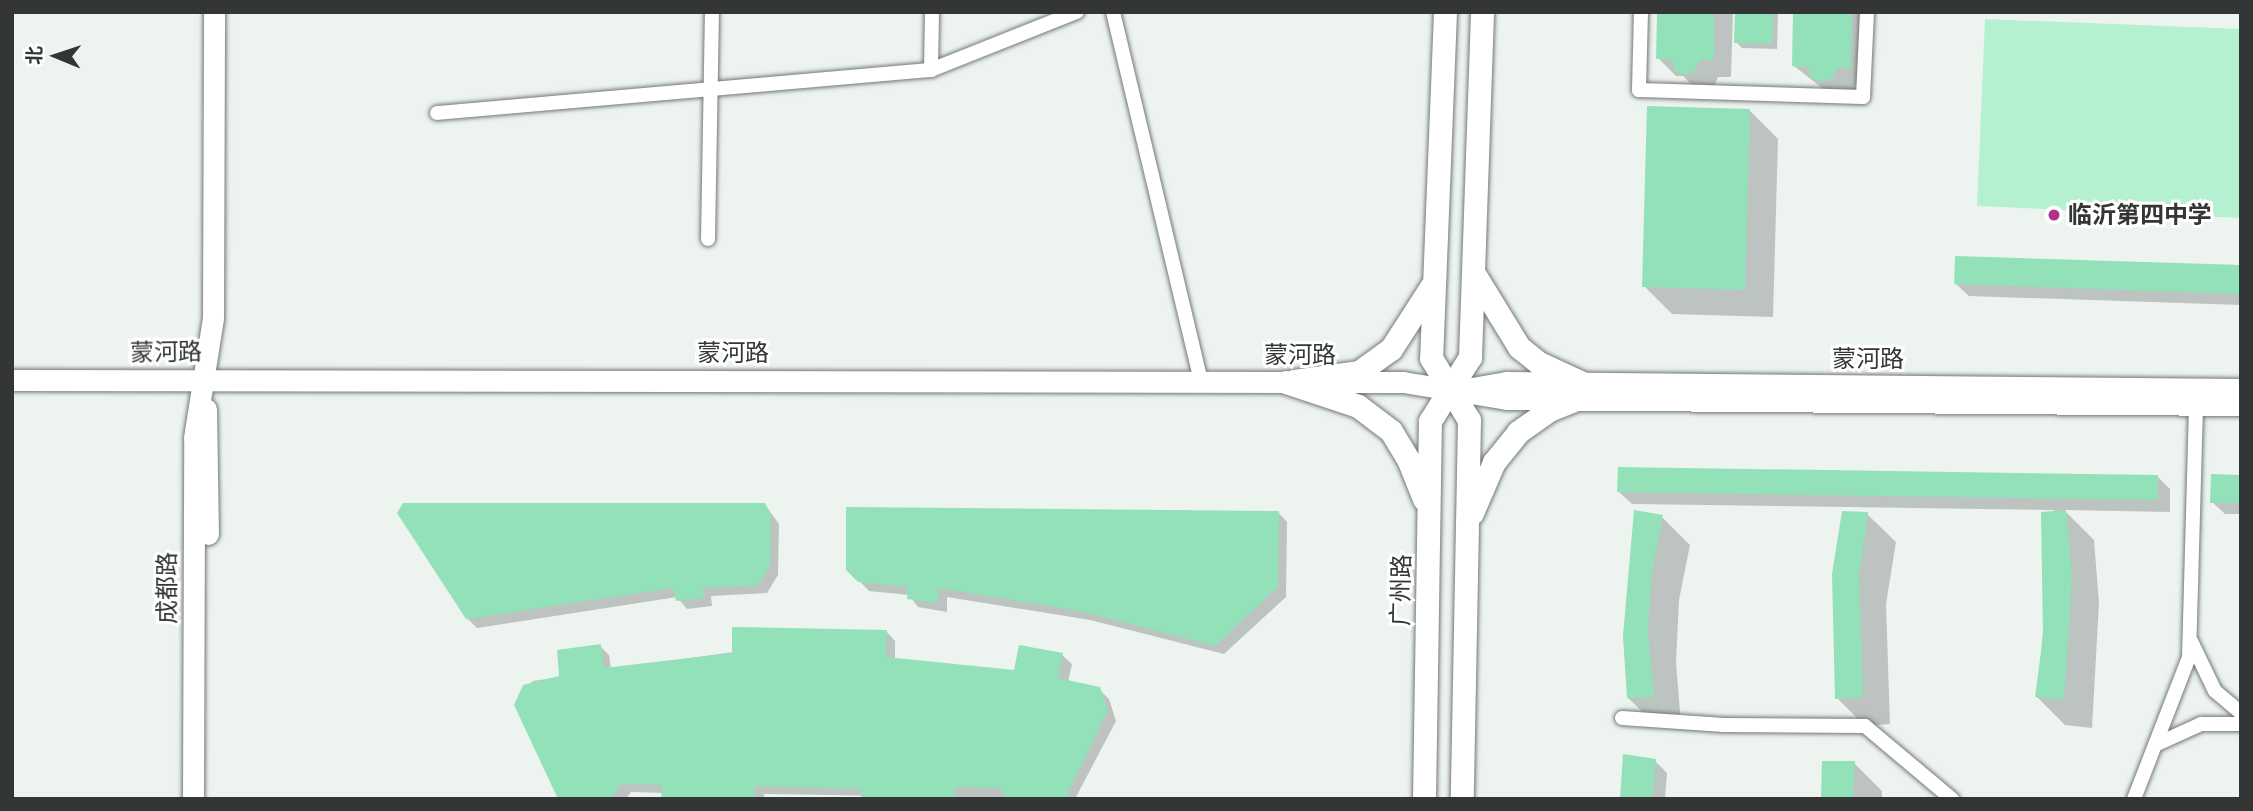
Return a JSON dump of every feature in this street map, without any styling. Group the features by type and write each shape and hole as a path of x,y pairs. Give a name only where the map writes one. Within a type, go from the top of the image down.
{"main road":[{"path":"1445,12 1431,358 1468,420 1462,799"},
{"name":"广州路","path":"1424,799 1430,421 1453,391 1470,357 1482,12"},
{"path":"1468,522 1494,462 1518,432 1581,391 1519,347 1473,272"},
{"path":"1286,382 1359,372 1391,349 1412,322 1434,281"},
{"path":"1286,382 1358,406 1391,432 1408,459 1429,511"}],"street":[{"name":"成都路","path":"202,12 198,317 209,441 206,799"},
{"name":"成都路","path":"193,799 194,438 213,318 215,12"},
{"path":"708,239 712,12"},
{"path":"931,70 932,12"},
{"path":"437,113 931,70 1077,12"},
{"path":"1112,12 1201,381"},
{"path":"1641,12 1639,90 1863,97 1867,12"},
{"name":"蒙河路","path":"12,380 203,378 1403,382 1453,391 1507,382 1581,391 2241,405"},
{"name":"蒙河路","path":"1581,391 2241,388"},
{"path":"2134,799 2189,656 2196,405"},
{"path":"2189,639 2214,691 2241,713"},
{"path":"1622,718 1724,726 1865,726 1952,799"},
{"path":"2155,745 2201,724 2241,724"}],"green space":[{"path":"1985,19 2241,29 2241,218 1977,206"}],"building":[{"path":"1657,12 1714,12 1714,60 1700,60 1695,71 1685,75 1675,71 1671,59 1656,59"},
{"path":"1735,12 1773,12 1772,44 1734,43"},
{"path":"1793,12 1852,12 1851,68 1837,68 1832,79 1822,82 1811,78 1807,67 1792,66"},
{"path":"1647,106 1750,109 1745,290 1642,287"},
{"path":"1955,256 2241,265 2241,294 1954,284"},
{"path":"1618,467 2158,475 2158,500 1617,492"},
{"path":"2211,474 2241,475 2241,503 2210,503"},
{"path":"403,503 765,503 771,514 770,565 758,585 702,588 704,598 676,601 673,588 466,619 397,513"},
{"path":"846,507 1279,511 1278,587 1215,646 1080,611 938,588 938,603 907,599 908,587 858,582 846,570"},
{"path":"1634,510 1663,515 1652,571 1648,633 1654,697 1627,698 1623,636"},
{"path":"2066,510 2072,574 2064,700 2035,697 2043,637 2041,512"},
{"path":"1842,511 1868,512 1859,575 1863,697 1835,699 1832,574"},
{"path":"732,627 887,630 886,657 1014,670 1019,645 1063,653 1058,678 1100,687 1108,710 1065,799 1007,799 999,788 955,787 955,799 861,799 861,789 755,786 755,799 661,799 662,785 621,784 611,799 558,799 514,705 523,685 559,676 557,650 601,644 604,668 732,653"},
{"path":"1623,754 1656,759 1652,799 1620,799"},
{"path":"1822,761 1855,761 1853,799 1821,799"}],"place":[{"name":"临沂第四中学","path":"2054,215"}]}
